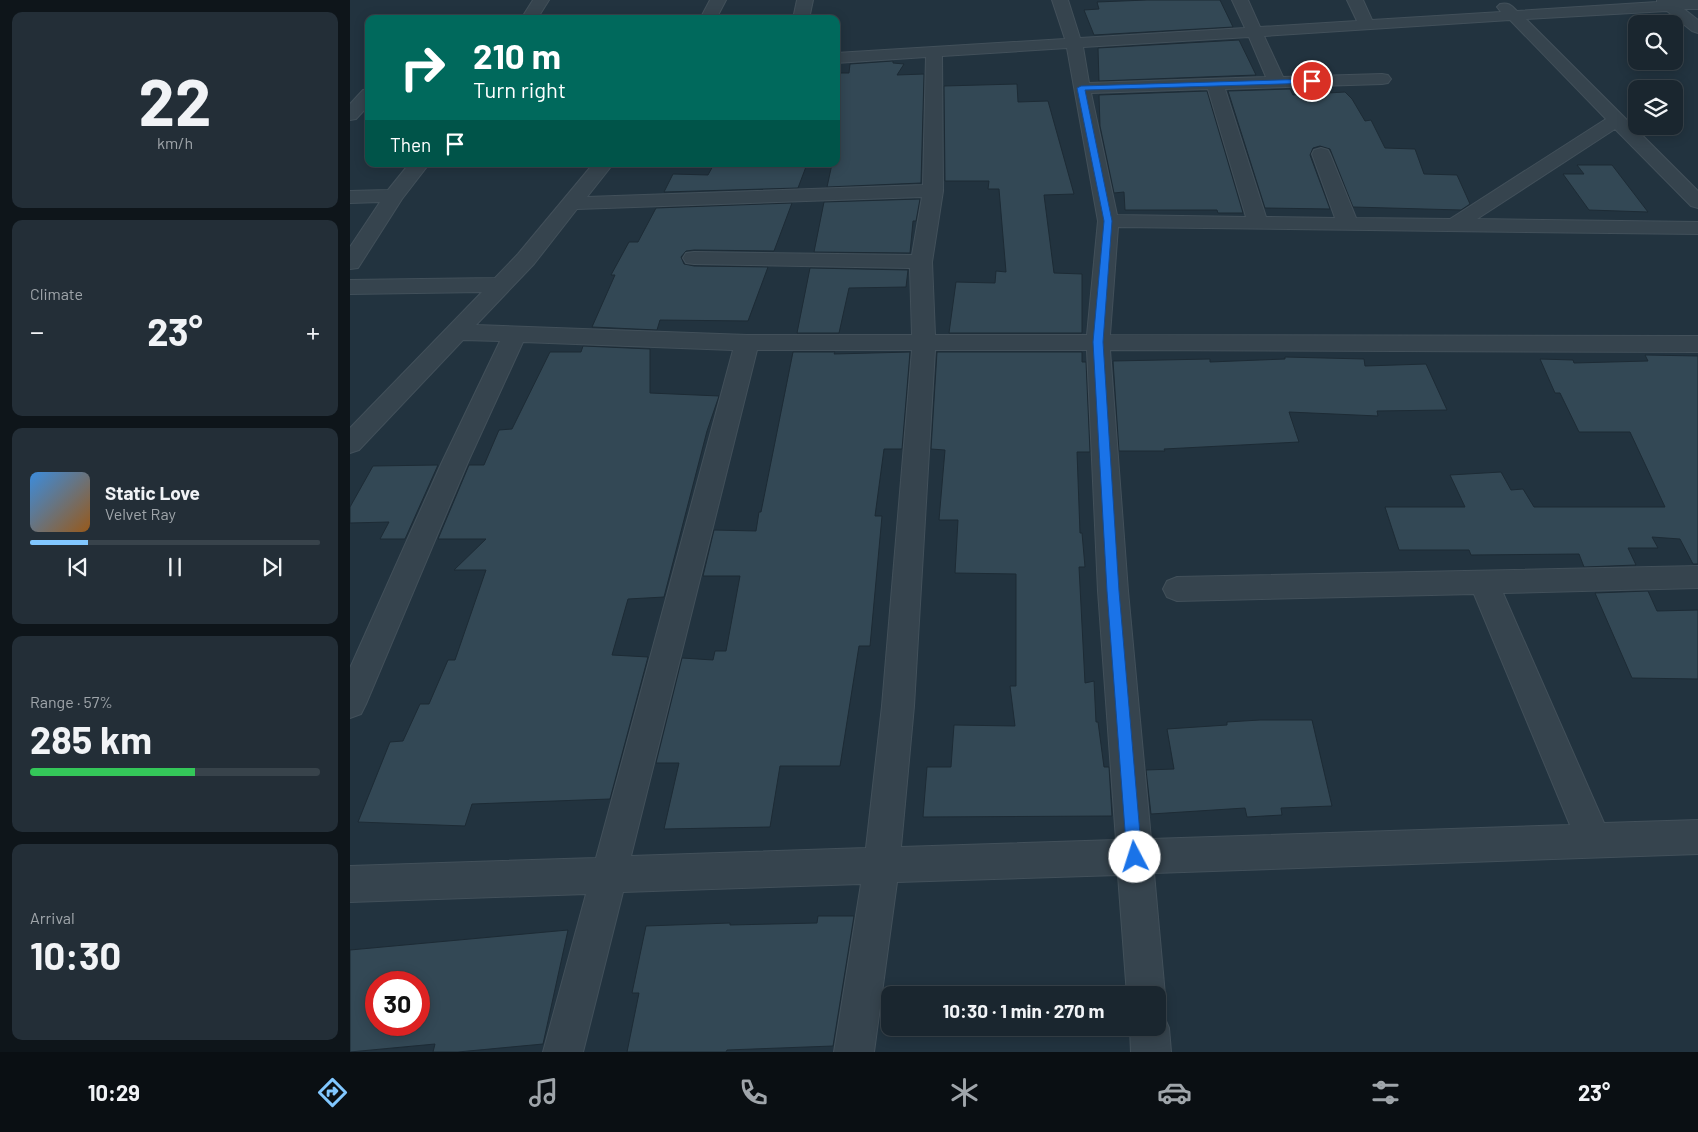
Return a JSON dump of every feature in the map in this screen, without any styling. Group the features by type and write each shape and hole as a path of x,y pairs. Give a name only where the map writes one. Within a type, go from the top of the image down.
{"street":[{"path":"532,15 541,0"},
{"path":"710,15 718,0"},
{"path":"802,15 805,0"},
{"path":"1060,0 1074,44 1108,221 1098,342 1113,591 1145,986"},
{"path":"1240,0 1277,82"},
{"path":"1355,0 1367,25"},
{"path":"1499,0 1698,202"},
{"path":"1666,3 1698,28"},
{"path":"840,58 1513,16 1666,3 1698,4"},
{"path":"854,1052 882,866 898,706 924,342 921,262 933,191 934,52"},
{"path":"1081,88 1382,79"},
{"path":"1215,84 1258,223"},
{"path":"350,115 365,98"},
{"path":"1454,225 1617,120"},
{"path":"1321,154 1348,224"},
{"path":"350,263 394,196 417,167"},
{"path":"350,444 526,259 601,167"},
{"path":"1669,172 1688,171"},
{"path":"572,202 933,191"},
{"path":"350,198 394,196"},
{"path":"1108,221 1698,228"},
{"path":"694,258 921,262"},
{"path":"350,288 501,285"},
{"path":"457,332 747,343 1698,344"},
{"path":"350,704 455,462 515,334"},
{"path":"563,1052 747,343"},
{"path":"1176,589 1698,577"},
{"path":"1484,582 1594,840"},
{"path":"350,884 1698,837"},
{"path":"1149,1036 1150,1052"}],"building":[{"path":"1220,0 1233,27 1094,35 1084,10 1099,9 1097,2"},
{"path":"1239,40 1256,75 1099,81 1098,48"},
{"path":"893,61 893,63 904,64 897,75 924,74 921,183 827,187 831,167 840,167 840,73 849,73 850,64"},
{"path":"1017,84 1018,102 1048,101 1074,194 1044,195 1054,273 1082,274 1082,333 949,333 956,282 995,283 996,271 1006,272 999,189 988,189 989,181 945,181 944,86"},
{"path":"1290,89 1293,95 1345,92 1352,99 1365,121 1371,120 1385,148 1415,149 1424,174 1457,175 1470,204 1461,210 1353,207 1330,149 1320,146 1313,148 1310,155 1330,209 1265,208 1228,91"},
{"path":"1207,91 1243,213 1218,213 1217,210 1125,210 1124,192 1114,193 1100,126 1099,95"},
{"path":"1577,165 1612,165 1648,212 1589,210 1563,174 1584,174"},
{"path":"712,167 806,167 798,188 664,192 673,174 708,175"},
{"path":"920,199 916,221 913,221 910,253 814,252 824,202"},
{"path":"792,203 774,251 694,250 686,251 681,257 684,264 694,266 768,267 748,321 660,320 657,330 592,327 615,275 611,275 629,242 638,242 656,208"},
{"path":"810,268 908,270 906,287 849,288 839,333 797,333"},
{"path":"583,346 650,349 650,393 719,396 707,431 664,597 628,599 612,655 648,657 610,799 472,804 465,826 358,822 390,742 403,741 420,704 429,704 448,660 455,660 486,570 454,570 486,539 438,539 469,465 484,465 499,430 512,429 550,352 581,352"},
{"path":"793,352 835,352 834,354 910,352 902,449 884,449 875,516 882,516 870,646 859,646 840,766 780,766 770,827 664,829 679,763 656,763 682,658 713,660 715,651 726,651 740,576 703,576 714,530 756,531"},
{"path":"937,352 1082,352 1082,362 1086,362 1090,452 1077,452 1080,533 1082,533 1085,567 1079,567 1085,683 1094,681 1096,722 1098,722 1104,767 1109,767 1112,816 923,817 927,767 951,767 954,725 1015,726 1010,686 1016,686 1016,574 955,573 958,520 939,520 945,450 931,449"},
{"path":"1645,355 1698,356 1698,564 1693,564 1680,539 1652,537 1658,548 1628,548 1636,565 1584,567 1579,554 1471,555 1469,550 1399,550 1385,507 1465,507 1450,475 1501,472 1511,490 1523,489 1534,507 1665,507 1630,432 1579,432 1560,393 1555,393 1540,359 1573,360 1574,363 1648,361"},
{"path":"1285,357 1364,359 1365,366 1426,364 1447,410 1377,411 1378,416 1289,412 1299,442 1164,449 1165,451 1119,451 1113,361 1210,359 1210,362 1285,359"},
{"path":"438,465 405,539 380,539 389,522 350,523 350,507 373,466"},
{"path":"1648,591 1657,611 1698,610 1698,679 1632,678 1595,593"},
{"path":"1312,720 1332,806 1281,808 1282,815 1247,817 1245,808 1151,814 1146,770 1174,769 1167,729 1227,725 1227,722"},
{"path":"818,916 854,916 833,1046 727,1050 726,1052 627,1052 639,993 632,993 646,926 730,923 730,925 817,923"},
{"path":"568,930 543,1044 458,1052 433,1052 435,1044 350,1052 350,950"}],"route":[{"path":"1135,857 1113,591 1098,342 1108,221 1081,88 1312,81"}]}
